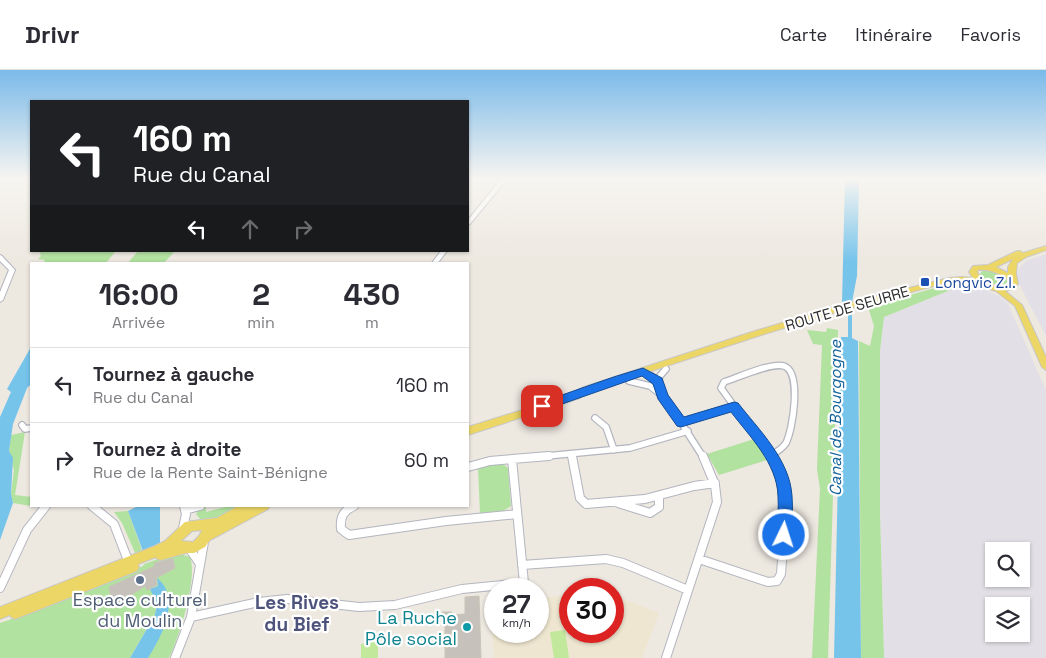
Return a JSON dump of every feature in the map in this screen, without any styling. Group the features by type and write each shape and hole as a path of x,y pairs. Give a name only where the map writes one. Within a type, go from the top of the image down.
{"main road":[{"name":"ROUTE DE SEURRE","path":"925,285 948,276 973,272 979,268 988,268 1005,258 1046,246"},
{"path":"1046,246 1022,256 1013,262 1010,269 1012,282 1046,353"},
{"path":"988,268 1001,271 1012,282"},
{"path":"973,272 980,281 1011,297 1018,304 1046,367"},
{"name":"ROUTE DE SEURRE","path":"572,397 584,390 844,307 925,285 957,279 980,281"},
{"path":"996,288 1012,282"},
{"name":"ROUTE DE SEURRE","path":"469,431 572,397 629,381 645,372 666,369 754,339 769,331"},
{"path":"0,614 31,607 170,548 187,548 203,531 246,507"},
{"path":"170,548 190,526 203,531 262,507"},
{"path":"181,534 179,544 187,548"}],"street":[{"path":"469,222 482,206"},
{"path":"436,262 443,252"},
{"path":"0,257 12,270 0,300"},
{"path":"699,559 768,582 773,582 779,578 786,506 783,486 771,455 720,388 724,382 774,366 784,366 792,371 794,378 790,434 783,448 771,455"},
{"path":"658,382 661,373 666,369"},
{"path":"645,372 658,382 663,396 707,462 716,483 717,508 666,658"},
{"path":"645,372 650,386"},
{"path":"629,381 650,386 663,396"},
{"path":"681,422 734,406"},
{"path":"595,418 606,427 614,450"},
{"path":"22,425 22,428 30,428"},
{"path":"469,467 490,461 614,450 688,432"},
{"path":"572,454 582,502 586,504 658,496 694,486 716,483"},
{"path":"191,617 259,602 287,599 359,607 395,605 423,600 462,589 524,583 512,460"},
{"path":"616,502 650,513 659,507 658,496"},
{"path":"0,588 26,530 45,507"},
{"path":"93,507 114,524 129,565"},
{"path":"352,507 345,510 340,523 344,533 349,535 446,521 517,514"},
{"path":"175,658 191,617 200,564 203,531 185,510"},
{"path":"181,534 185,510"},
{"path":"187,548 200,564"},
{"path":"522,565 606,559 688,590"}],"shaded area":[{"path":"1046,254 1046,336 1018,282 1017,275 1019,268 1026,261"},
{"path":"965,284 982,288 999,296 1008,304 1046,390 1046,658 884,658 880,513 880,351 884,317"},
{"path":"559,596 559,643 624,643 624,599 659,613 642,658 494,658 493,643 549,643 549,597"}],"green space":[{"path":"39,252 115,252 107,262 44,262 45,260 38,259 41,256"},
{"path":"137,252 174,252 165,262 129,262"},
{"path":"983,270 998,273 1008,282 1001,286 987,282 979,275"},
{"path":"959,281 975,283 982,288 965,284 884,317 880,351 880,513 884,658 861,658 859,341 870,346 874,326 868,307"},
{"path":"827,328 838,330 828,658 812,658 820,489 817,469 822,345 813,344 807,330 826,332"},
{"path":"25,432 15,495 30,497 30,506 13,503 11,494 14,470 9,451 11,435"},
{"path":"754,439 767,460 719,475 707,454"},
{"path":"503,464 508,468 511,506 503,511 480,513 478,468"},
{"path":"206,507 206,512 225,507 243,507 221,520 200,519 196,514 199,509"},
{"path":"128,511 144,554 136,555 122,523 114,512"},
{"path":"172,554 190,557 192,579 182,623 169,658 148,658 169,613 157,579 158,586 151,589 157,604 155,615 130,658 0,658 0,623 35,611 144,564"},
{"path":"559,631 559,643 567,643 569,658 554,658 550,632"},
{"path":"378,641 378,658 361,658 361,644"}],"water":[{"name":"Canal de Bourgogne","path":"844,206 858,206 857,276 852,302 842,303"},
{"name":"Canal de Bourgogne","path":"852,310 852,338 858,341 861,658 834,658 841,337 848,337 848,311"},
{"path":"30,349 30,385 27,388 13,424 9,451 13,458 11,494 13,503 0,540 0,417 11,392 7,389"},
{"path":"136,507 160,507 160,544 144,554 128,511"},
{"path":"157,578 164,586 168,596 169,606 164,628 148,658 130,658 155,615 157,604 150,589 158,586"}],"building":[{"name":"Espace culturel du Moulin","path":"173,559 175,568 156,578 157,585 147,590 145,586 117,604 116,602 112,604 109,587 155,566 154,563"},
{"name":"La Ruche Pôle social","path":"479,596 481,658 445,658 445,623 442,623 442,612 452,612 452,615 465,614 465,597"}],"place":[{"name":"Longvic Z.I.","path":"925,282"},
{"name":"Espace culturel du Moulin","path":"140,580"},
{"name":"La Ruche Pôle social","path":"467,627"}],"district":[{"name":"Les Rives du Bief","path":"297,613"}],"route":[{"path":"542,406 572,397 584,390 638,372 646,372 658,382 663,396 681,422 734,406 771,455 778,470 785,494 784,535"}]}
